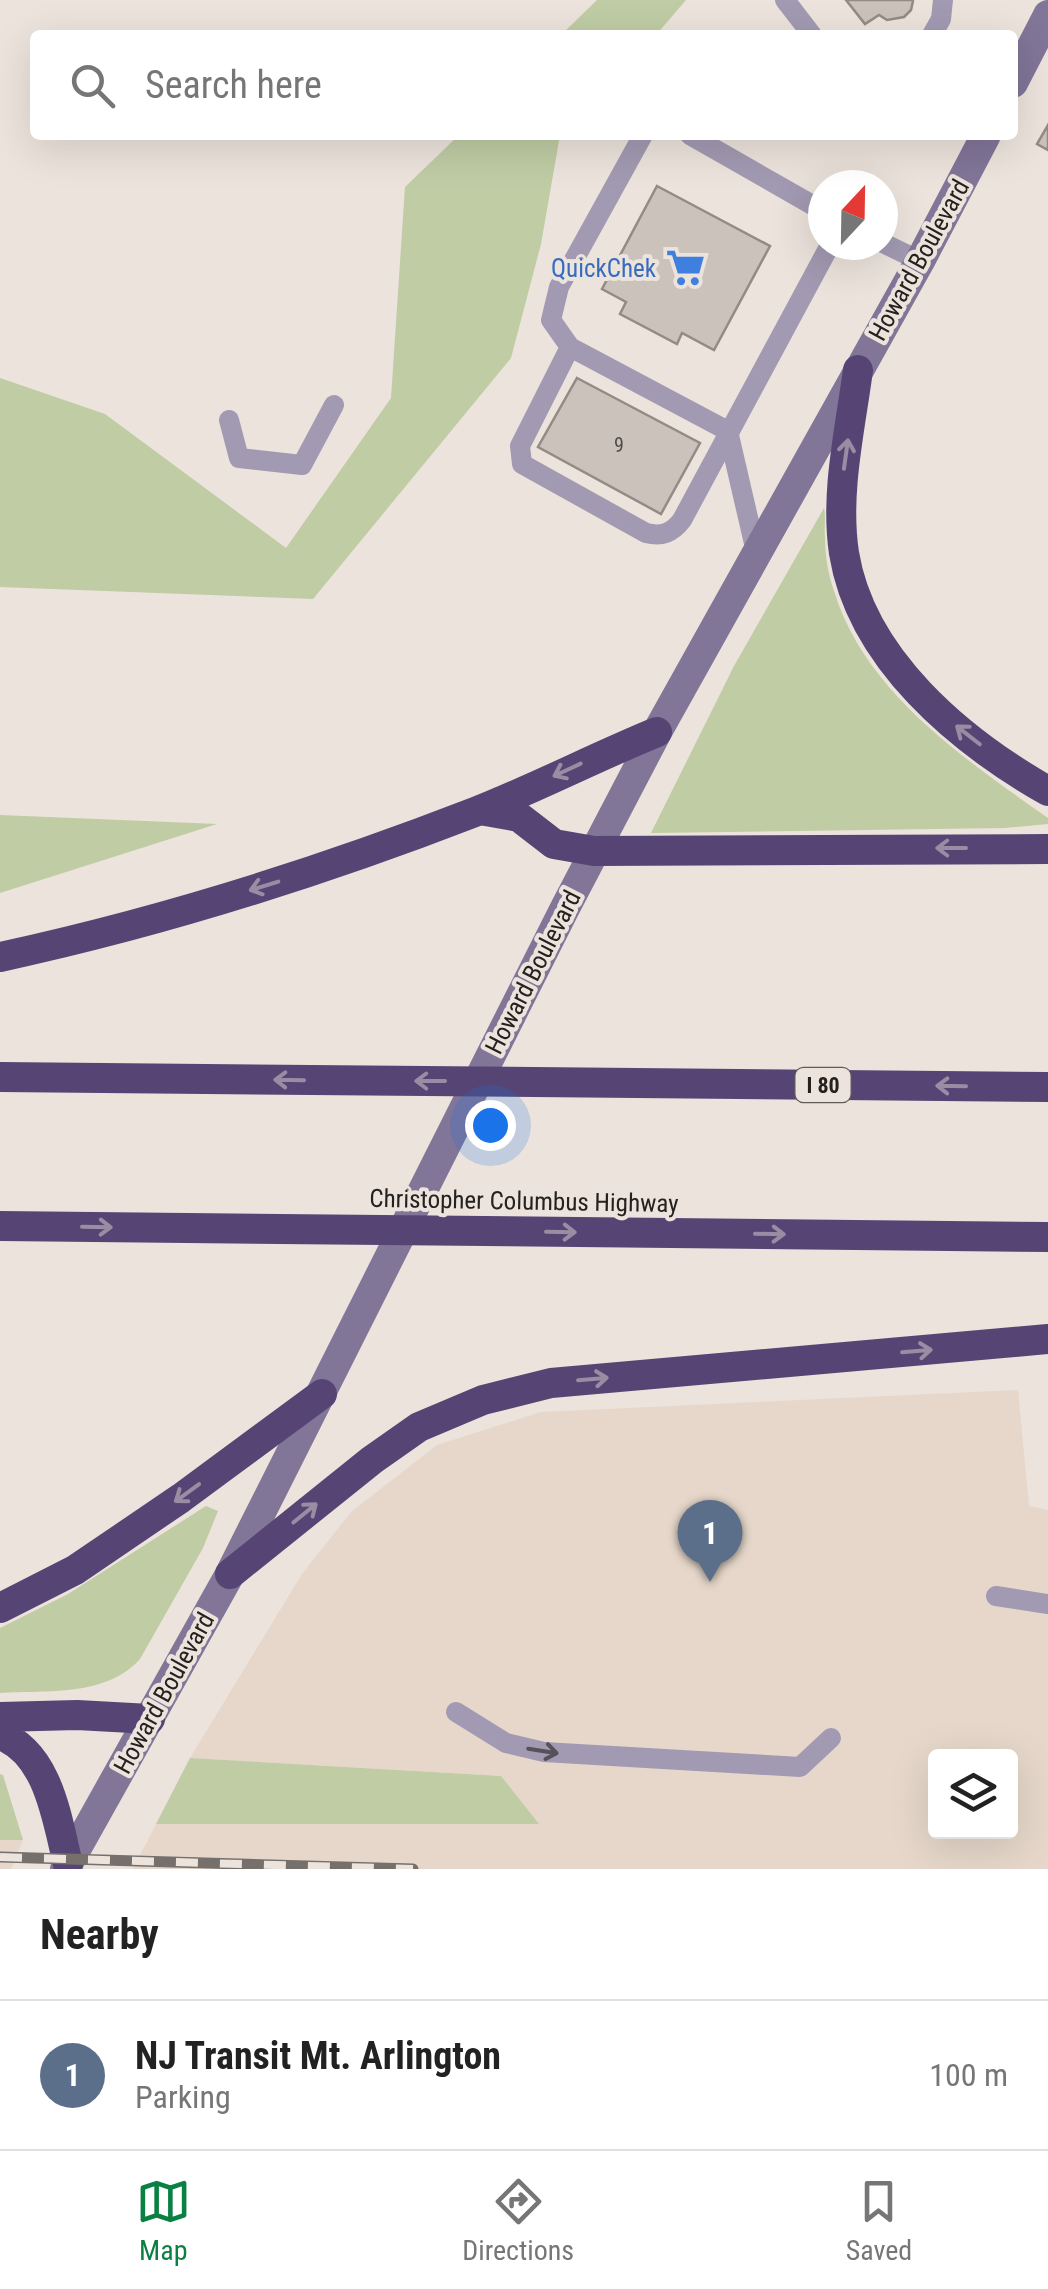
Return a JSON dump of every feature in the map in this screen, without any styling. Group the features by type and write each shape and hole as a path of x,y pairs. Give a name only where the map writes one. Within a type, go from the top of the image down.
{"highway":[{"path":"858,370 841,510 847,566 863,615 907,678 929,701 1013,770 1048,791"},
{"path":"0,957 104,932 301,875 480,810 657,732"},
{"path":"480,810 507,813 529,822 554,844 594,851 1048,849"},
{"name":"I 80","path":"0,1077 1048,1088"},
{"name":"Christopher Columbus Highway","path":"0,1226 1048,1238"},
{"path":"230,1574 394,1442 451,1411 514,1390 551,1383 1048,1339"},
{"path":"0,1608 76,1570 322,1394"},
{"path":"0,1718 77,1715 150,1719"},
{"path":"0,1735 24,1750 46,1784 66,1866"}],"main road":[{"path":"1018,73 1048,16"},
{"name":"Howard Boulevard","path":"66,1866 230,1574 657,732 983,140"}],"lane":[{"path":"786,0 808,30"},
{"path":"935,30 942,19 944,0"},
{"path":"640,140 553,300 551,320 570,347 728,431 756,552"},
{"path":"699,140 808,202"},
{"path":"898,250 920,261"},
{"path":"570,347 520,446 522,464 646,532 664,534 682,520 822,260"},
{"path":"228,420 239,458 302,465 334,405"},
{"path":"996,1596 1048,1604"},
{"path":"456,1712 506,1744 544,1752 800,1767 831,1738"}],"shaded area":[{"path":"1018,1390 1029,1506 1048,1510 1048,1869 133,1869 156,1824 538,1824 501,1776 190,1758 302,1574 351,1512 437,1445 541,1412"},
{"path":"0,1840 23,1840 11,1869 0,1869"}],"green space":[{"path":"597,0 686,0 660,30 566,30"},
{"path":"454,140 559,140 541,244 511,358 313,599 0,587 0,378 105,414 286,548 391,398 405,187"},
{"path":"824,508 832,585 849,628 869,661 922,721 952,748 1048,818 1048,824 1004,828 651,833 734,666"},
{"path":"0,815 217,824 0,893"},
{"path":"206,1506 218,1511 203,1548 140,1659 126,1671 93,1686 0,1693 0,1628 68,1594"},
{"path":"190,1758 501,1776 539,1824 156,1824"},
{"path":"0,1774 3,1775 23,1840 0,1840"}],"building":[{"path":"846,0 913,1 904,17 887,20 879,15 865,24"},
{"path":"1048,125 1048,150 1037,144"},
{"name":"QuickChek","path":"657,186 770,246 714,350 682,333 677,344 620,314 626,302 602,289"},
{"path":"577,378 700,443 661,514 538,447"}],"railway":[{"path":"0,1857 413,1869"}],"place":[{"name":"QuickChek","path":"686,268"},
{"name":"NJ Transit Mt. Arlington","path":"710,1582"}]}
